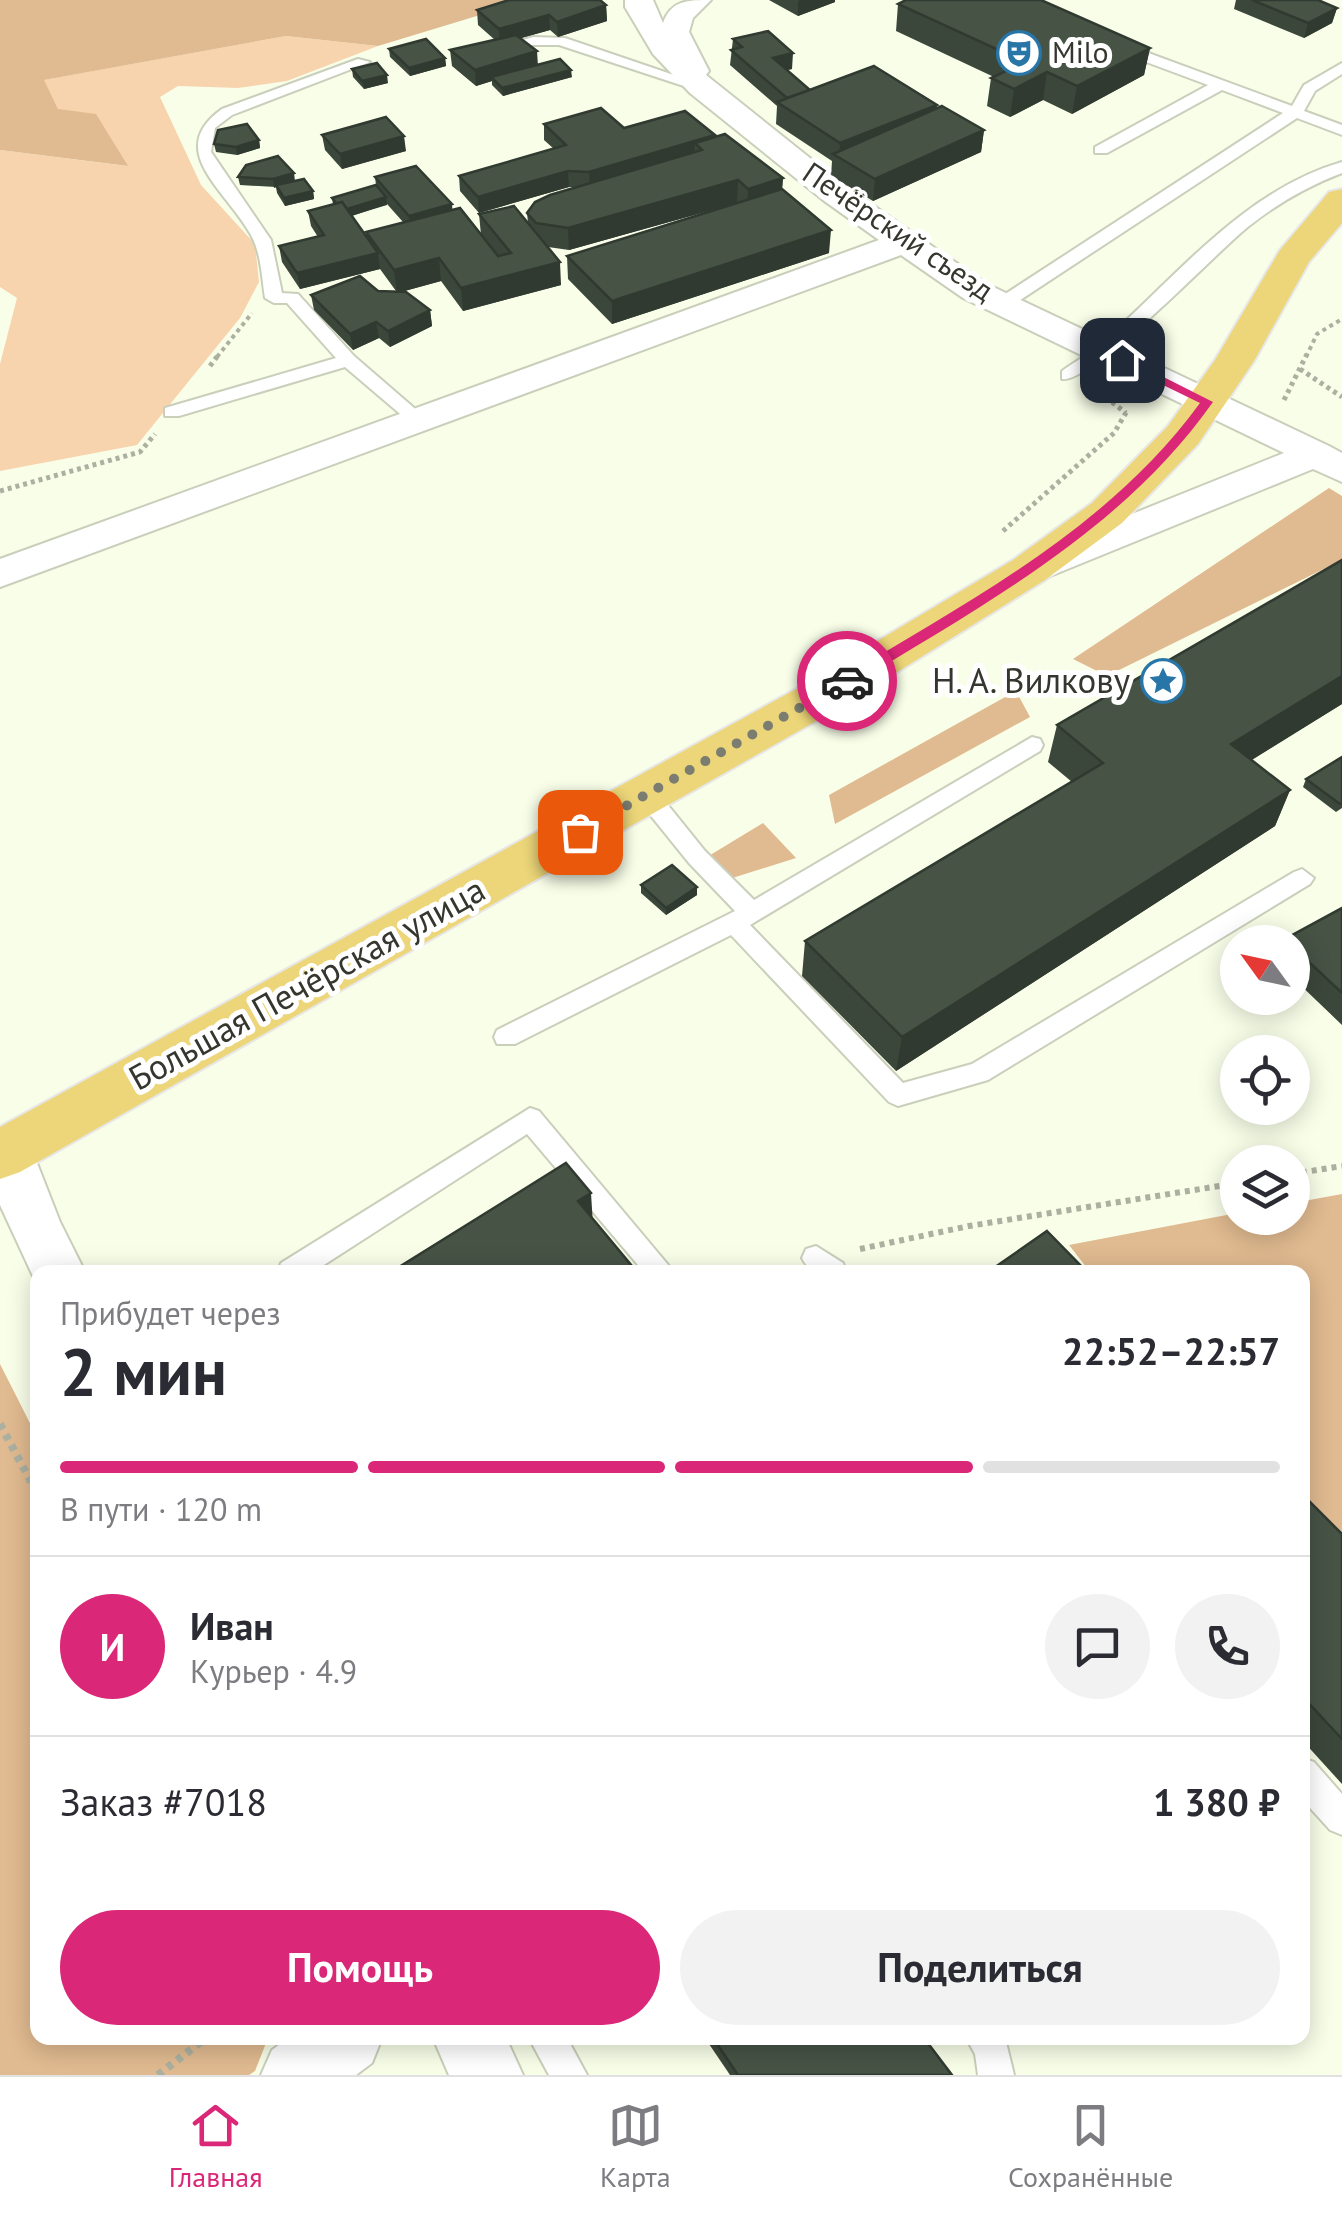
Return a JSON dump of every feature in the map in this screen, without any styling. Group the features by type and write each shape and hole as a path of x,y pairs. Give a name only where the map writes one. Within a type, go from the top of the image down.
{"main road":[{"name":"Большая Печёрская улица","path":"4,1153 824,695 1029,570 1107,512 1183,435 1294,258 1325,236 1342,200"}],"street":[{"name":"Печёрский съезд","path":"639,0 639,7 663,48 758,143 975,291 1329,462"},
{"path":"697,0 680,14 674,32 701,87"},
{"path":"0,574 904,242"},
{"name":"Большая Печёрская улица","path":"1029,570 1329,462"},
{"path":"4,1153 34,1228 54,1265"},
{"path":"297,2075 338,2045"},
{"path":"472,2045 487,2075"}],"lane":[{"path":"1095,37 1342,130"},
{"path":"484,46 492,52 533,41 560,41 701,87"},
{"path":"311,295 274,298 263,240 203,152 204,134 226,112 364,62"},
{"path":"1002,304 1296,112 1309,88 1342,66"},
{"path":"1102,150 1222,84"},
{"path":"1069,373 1104,351 1155,299 1262,208 1317,175 1342,167"},
{"path":"292,298 348,360 419,420"},
{"path":"172,412 348,360"},
{"path":"506,1037 743,918 1032,745"},
{"path":"647,794 743,918 898,1095 979,1072 1302,878"},
{"path":"302,1265 530,1118 655,1265"},
{"path":"1310,1783 1342,1818"},
{"path":"551,2045 570,2075"},
{"path":"989,2045 996,2075"}],"path":[{"path":"1342,318 1317,334 1300,370 1342,398"},
{"path":"1003,531 1114,433 1126,413"},
{"path":"1310,1171 1342,1166"},
{"path":"825,1265 970,1226 1220,1186"},
{"path":"0,1424 30,1480"},
{"path":"158,2075 197,2045"}],"shaded area":[{"path":"0,0 509,0 480,15 378,46 286,36 44,80 58,109 96,114 128,166 0,150"},
{"path":"286,36 378,46 287,81 238,88 178,86 160,97 201,185 255,244 259,282 240,318 137,445 0,471 0,364 17,298 0,287 0,150 127,166 58,109 43,80"},
{"path":"1329,488 1342,496 1342,560 1107,676 1073,659"},
{"path":"1016,691 1030,717 835,824 829,795"},
{"path":"763,823 796,858 726,880 707,857"},
{"path":"1342,1194 1342,1554 1310,1520 1310,1265 1085,1265 1069,1245 1220,1216 1220,1235 1310,1235 1310,1200"},
{"path":"0,1364 30,1423 30,2045 265,2045 255,2071 249,2075 0,2075"}],"building":[{"path":"509,0 600,0 606,5 557,22 549,15 499,29 477,10"},
{"path":"906,0 1041,0 1150,48 1077,86 1047,72 1014,89 991,78 1025,62 898,4"},
{"path":"1252,0 1318,0 1337,8 1308,23"},
{"path":"768,31 793,53 773,58 810,90 787,98 731,50 742,47 733,39"},
{"path":"516,35 537,51 475,70 450,50"},
{"path":"426,39 445,58 409,68 389,49"},
{"path":"560,59 571,70 502,88 491,77"},
{"path":"377,63 387,75 362,81 352,69"},
{"path":"874,66 937,105 840,143 777,102"},
{"path":"942,106 984,130 875,179 833,154"},
{"path":"601,108 624,128 685,111 715,135 589,172 568,171 478,197 459,176 566,145 544,124"},
{"path":"386,117 404,136 340,154 322,135"},
{"path":"247,124 259,140 236,147 214,144 218,130"},
{"path":"725,134 783,178 748,189 738,180 568,228 536,223 527,213 535,202 550,195 702,150 695,143"},
{"path":"278,156 294,173 273,179 238,177 246,165"},
{"path":"416,166 452,204 409,216 375,177"},
{"path":"304,179 313,191 284,198 276,185"},
{"path":"376,185 386,197 347,209 332,198"},
{"path":"782,189 831,230 612,301 567,256"},
{"path":"342,202 378,253 297,273 279,246 324,235 308,211"},
{"path":"514,206 560,262 461,288 439,258 394,270 366,232 460,208 498,256 511,253 479,214"},
{"path":"360,276 378,291 406,292 430,310 388,331 376,322 350,334 311,295"},
{"path":"1342,560 1342,676 1231,744 1290,790 902,1037 805,941 1103,763 1057,725"},
{"path":"1342,757 1342,803 1340,804 1306,779"},
{"path":"672,865 697,887 666,908 641,885"},
{"path":"1342,908 1342,993 1310,963 1310,925"},
{"path":"566,1163 591,1193 578,1201 631,1265 402,1265"},
{"path":"1047,1231 1080,1265 998,1265"},
{"path":"1310,1502 1342,1534 1342,1739 1310,1705"},
{"path":"718,2045 929,2045 952,2075 738,2075"}],"way so far":[{"path":"580,832 847,681"}],"place":[{"name":"Milo","path":"1019,53"},
{"name":"Н. А. Вилкову","path":"1163,681"}],"route":[{"path":"847,681 1029,570 1107,512 1183,435 1207,402 1122,360"}]}
